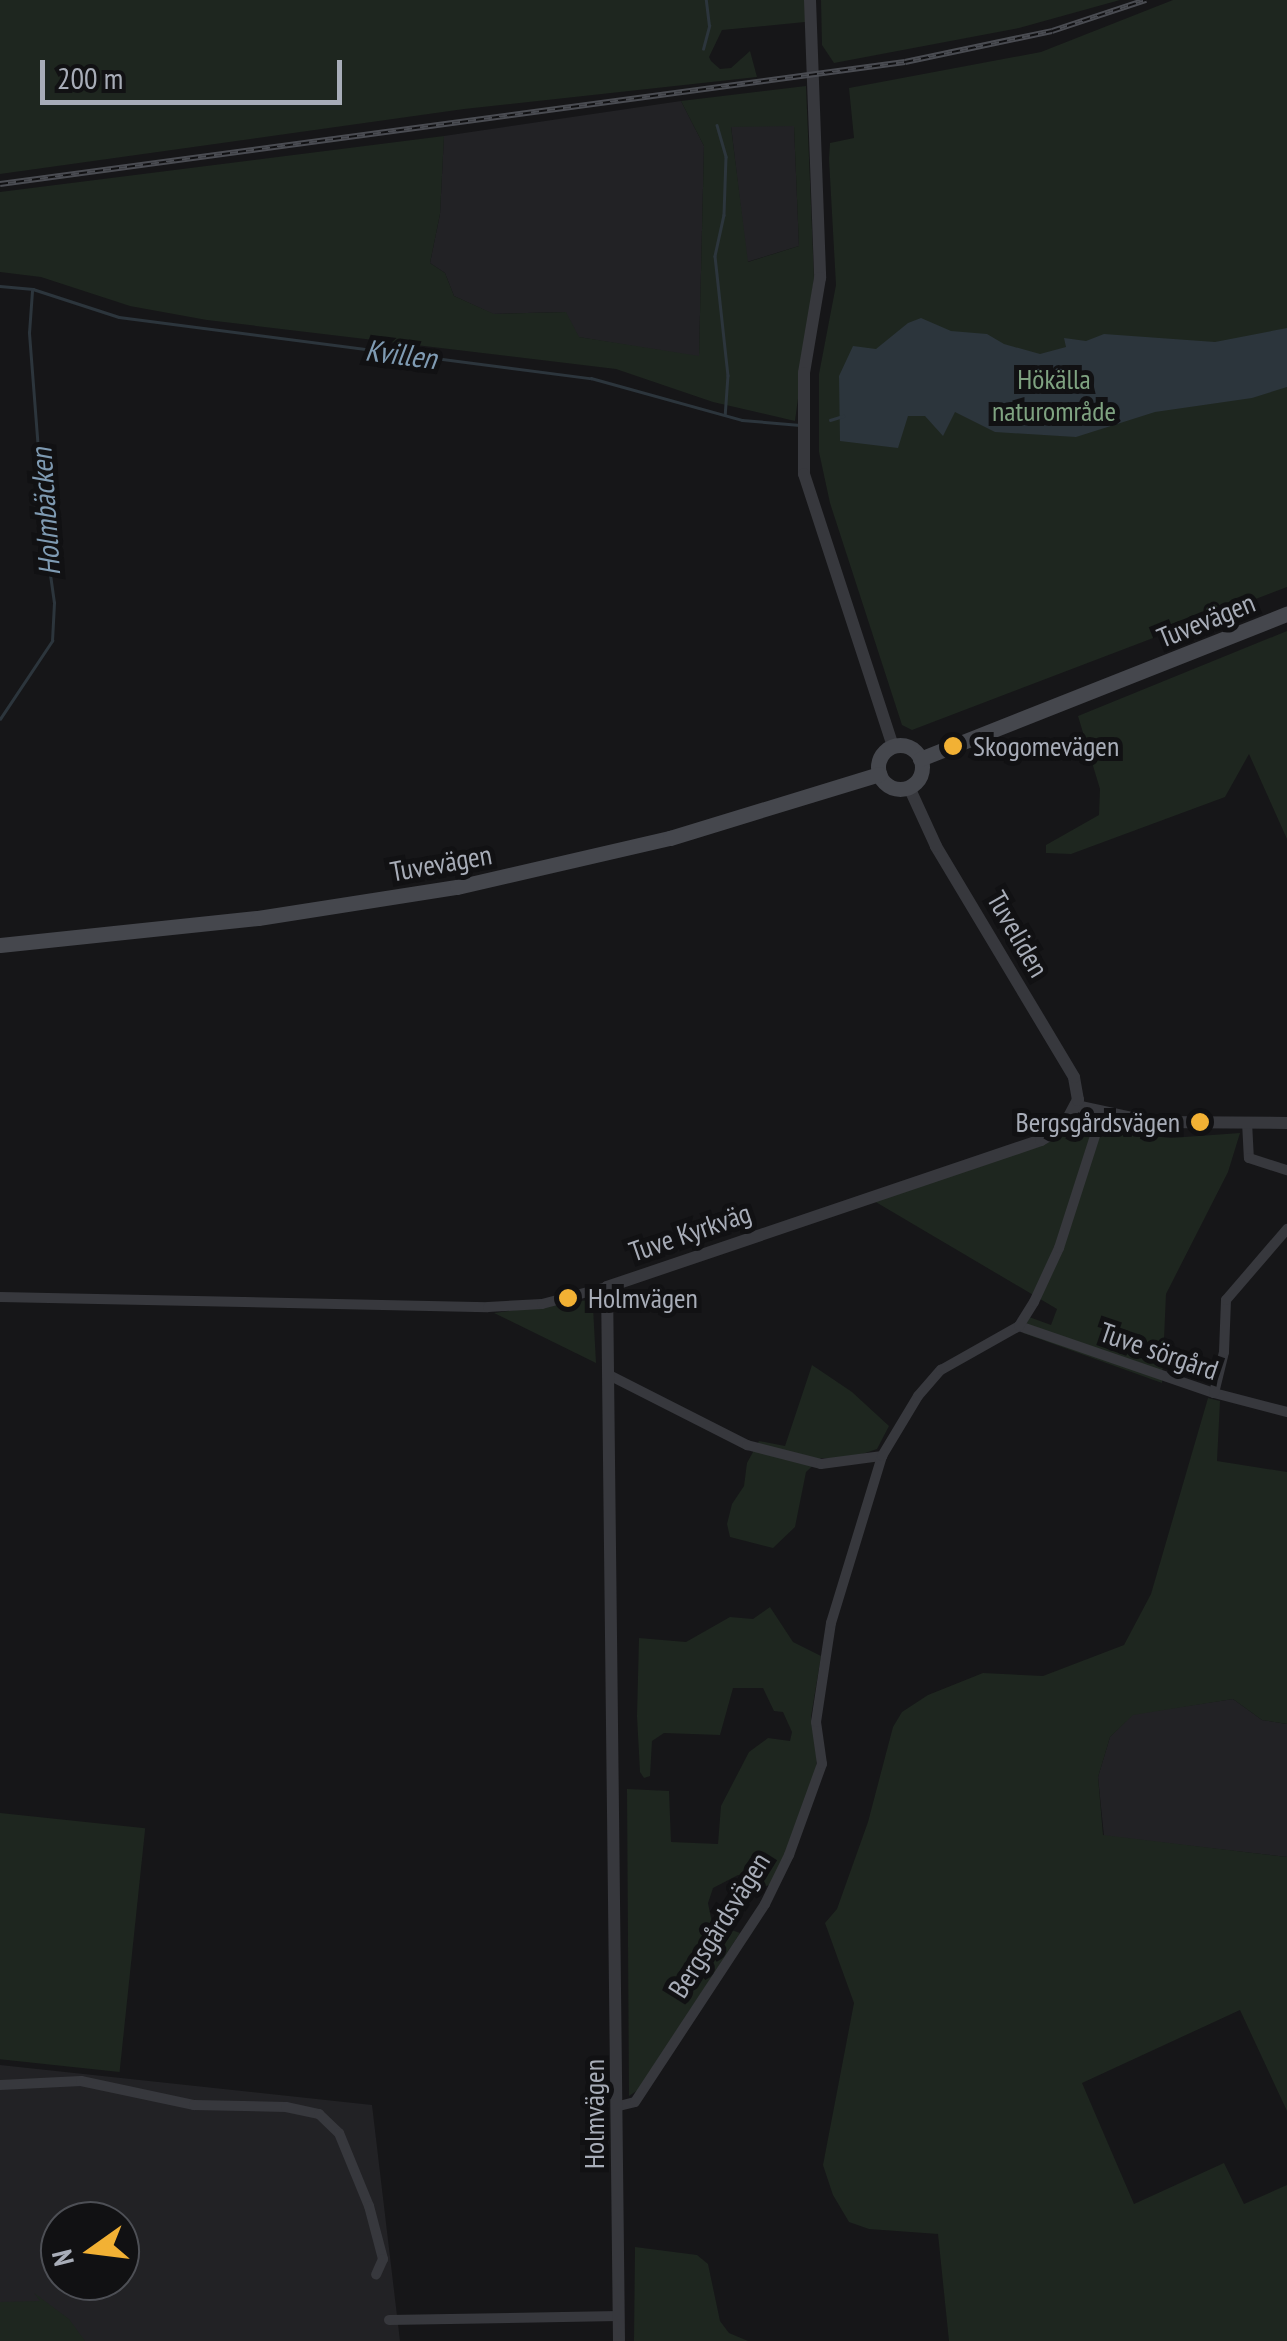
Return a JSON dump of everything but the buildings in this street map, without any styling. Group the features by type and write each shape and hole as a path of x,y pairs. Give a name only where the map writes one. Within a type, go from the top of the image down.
{"main road":[{"name":"Tuvevägen","path":"920,759 1287,614"},
{"path":"893,746 909,747 920,759 920,775 909,787 891,787 879,774 880,757 893,746"},
{"name":"Tuvevägen","path":"0,946 314,911 474,883 670,838 879,774"}],"street":[{"path":"810,0 820,278 804,373 802,465 810,500 893,746"},
{"name":"Tuveliden","path":"909,787 936,846 1074,1077 1077,1106"},
{"path":"1077,1106 1151,1122 1287,1122"},
{"name":"Tuve Kyrkväg","path":"0,1298 502,1307 542,1304 607,1286 1031,1144 1061,1129 1077,1106"},
{"path":"1019,1326 1059,1248 1102,1114"},
{"path":"1247,1122 1249,1158 1287,1170"},
{"path":"1214,1393 1224,1352 1223,1313 1230,1292 1287,1228"},
{"name":"Holmvägen","path":"607,1286 619,2341"},
{"name":"Tuve sörgård","path":"1019,1326 1214,1393 1287,1412"},
{"name":"Bergsgårdsvägen","path":"619,2106 636,2102 774,1889 789,1855 822,1764 816,1722 831,1623 882,1456 918,1396 941,1370 1019,1326"},
{"path":"610,1376 748,1445 821,1464 882,1456"},
{"path":"0,2086 81,2081 194,2104 300,2108 320,2114 339,2134 369,2206 383,2259 376,2275"},
{"path":"390,2320 619,2316"}],"shaded area":[{"path":"681,101 704,146 699,357 578,337 565,312 493,314 454,296 445,273 430,263 440,214 444,136"},
{"path":"731,126 794,126 799,246 747,262"},
{"path":"921,318 951,331 987,334 1004,344 1040,354 1066,347 1064,338 1086,341 1104,334 1215,342 1287,328 1287,387 1252,398 1155,412 1076,437 995,432 955,412 943,436 925,416 908,416 898,448 840,441 839,376 853,346 876,349 908,323"},
{"path":"1233,1699 1262,1720 1287,1724 1287,1857 1104,1836 1098,1777 1110,1737 1133,1714"},
{"path":"0,2065 372,2105 400,2341 0,2341"}],"green space":[{"path":"0,0 805,0 805,22 722,30 709,57 711,61 720,69 731,68 750,51 757,77 464,109 0,174"},
{"path":"821,0 1120,0 1019,28 834,63 822,45"},
{"name":"Hökälla naturområde","path":"1173,0 1287,0 1287,587 912,730 902,725 830,503 819,452 819,374 836,285 830,143 854,138 849,88 1041,52"},
{"path":"806,86 814,278 795,421 713,402 616,369 207,320 130,306 41,277 0,272 0,192 444,136 440,214 430,263 445,273 454,296 494,314 566,312 579,337 699,356 704,146 681,101","holes":["794,126 799,246 748,262 731,127"]},
{"path":"1287,631 1287,839 1249,754 1225,797 1071,854 1046,853 1046,845 1099,815 1100,789 1078,716"},
{"path":"1081,1119 1098,1138 1116,1132 1171,1138 1240,1133 1228,1172 1166,1294 1162,1383 1023,1333 1029,1317 1051,1325 1057,1309 874,1201 1046,1144"},
{"path":"588,1300 593,1307 596,1363 494,1313"},
{"path":"812,1365 852,1392 889,1426 877,1449 848,1459 821,1458 806,1472 795,1527 773,1548 730,1537 727,1524 732,1504 744,1486 747,1463 759,1441 785,1446"},
{"path":"1208,1398 1220,1401 1217,1461 1287,1472 1287,1724 1262,1720 1233,1699 1133,1715 1110,1737 1098,1777 1103,1835 1287,1857 1287,2111 1240,2010 1082,2083 1134,2204 1224,2163 1244,2204 1287,2185 1287,2341 949,2341 938,2234 869,2229 849,2222 833,2195 823,2165 854,2003 825,1923 837,1909 868,1822 893,1727 902,1712 928,1695 983,1673 1043,1676 1124,1645 1151,1594"},
{"path":"770,1607 793,1642 821,1656 811,1717 817,1760 815,1776 773,1884 766,1886 738,1875 713,1888 708,1903 712,1923 740,1933 638,2090 629,2096 627,1789 669,1791 671,1842 718,1844 721,1806 749,1752 768,1738 790,1741 792,1732 783,1712 774,1711 763,1688 733,1688 720,1735 664,1733 652,1741 650,1776 644,1778 640,1772 637,1716 639,1638 686,1642 730,1617 753,1619"},
{"path":"0,1813 145,1828 120,2072 0,2059"},
{"path":"635,2247 697,2255 708,2264 720,2321 729,2333 748,2341 634,2341"},
{"path":"45,2301 69,2319 85,2341 0,2341 0,2302"}],"waterway":[{"path":"703,49 709,26 706,0"},
{"path":"717,125 726,157 724,215 715,256 728,375 725,414"},
{"name":"Kvillen","path":"0,286 33,289 119,317 591,378 742,420 800,425"},
{"name":"Holmbäcken","path":"0,719 52,641 54,603 46,546 49,521 43,515 29,333 32,291"},
{"path":"830,420 843,416"}],"railway":[{"path":"0,184 905,62 1052,31 1146,0"}],"place":[{"name":"Skogomevägen","path":"953,746"},
{"name":"Bergsgårdsvägen","path":"1200,1122"},
{"name":"Holmvägen","path":"568,1298"}]}
